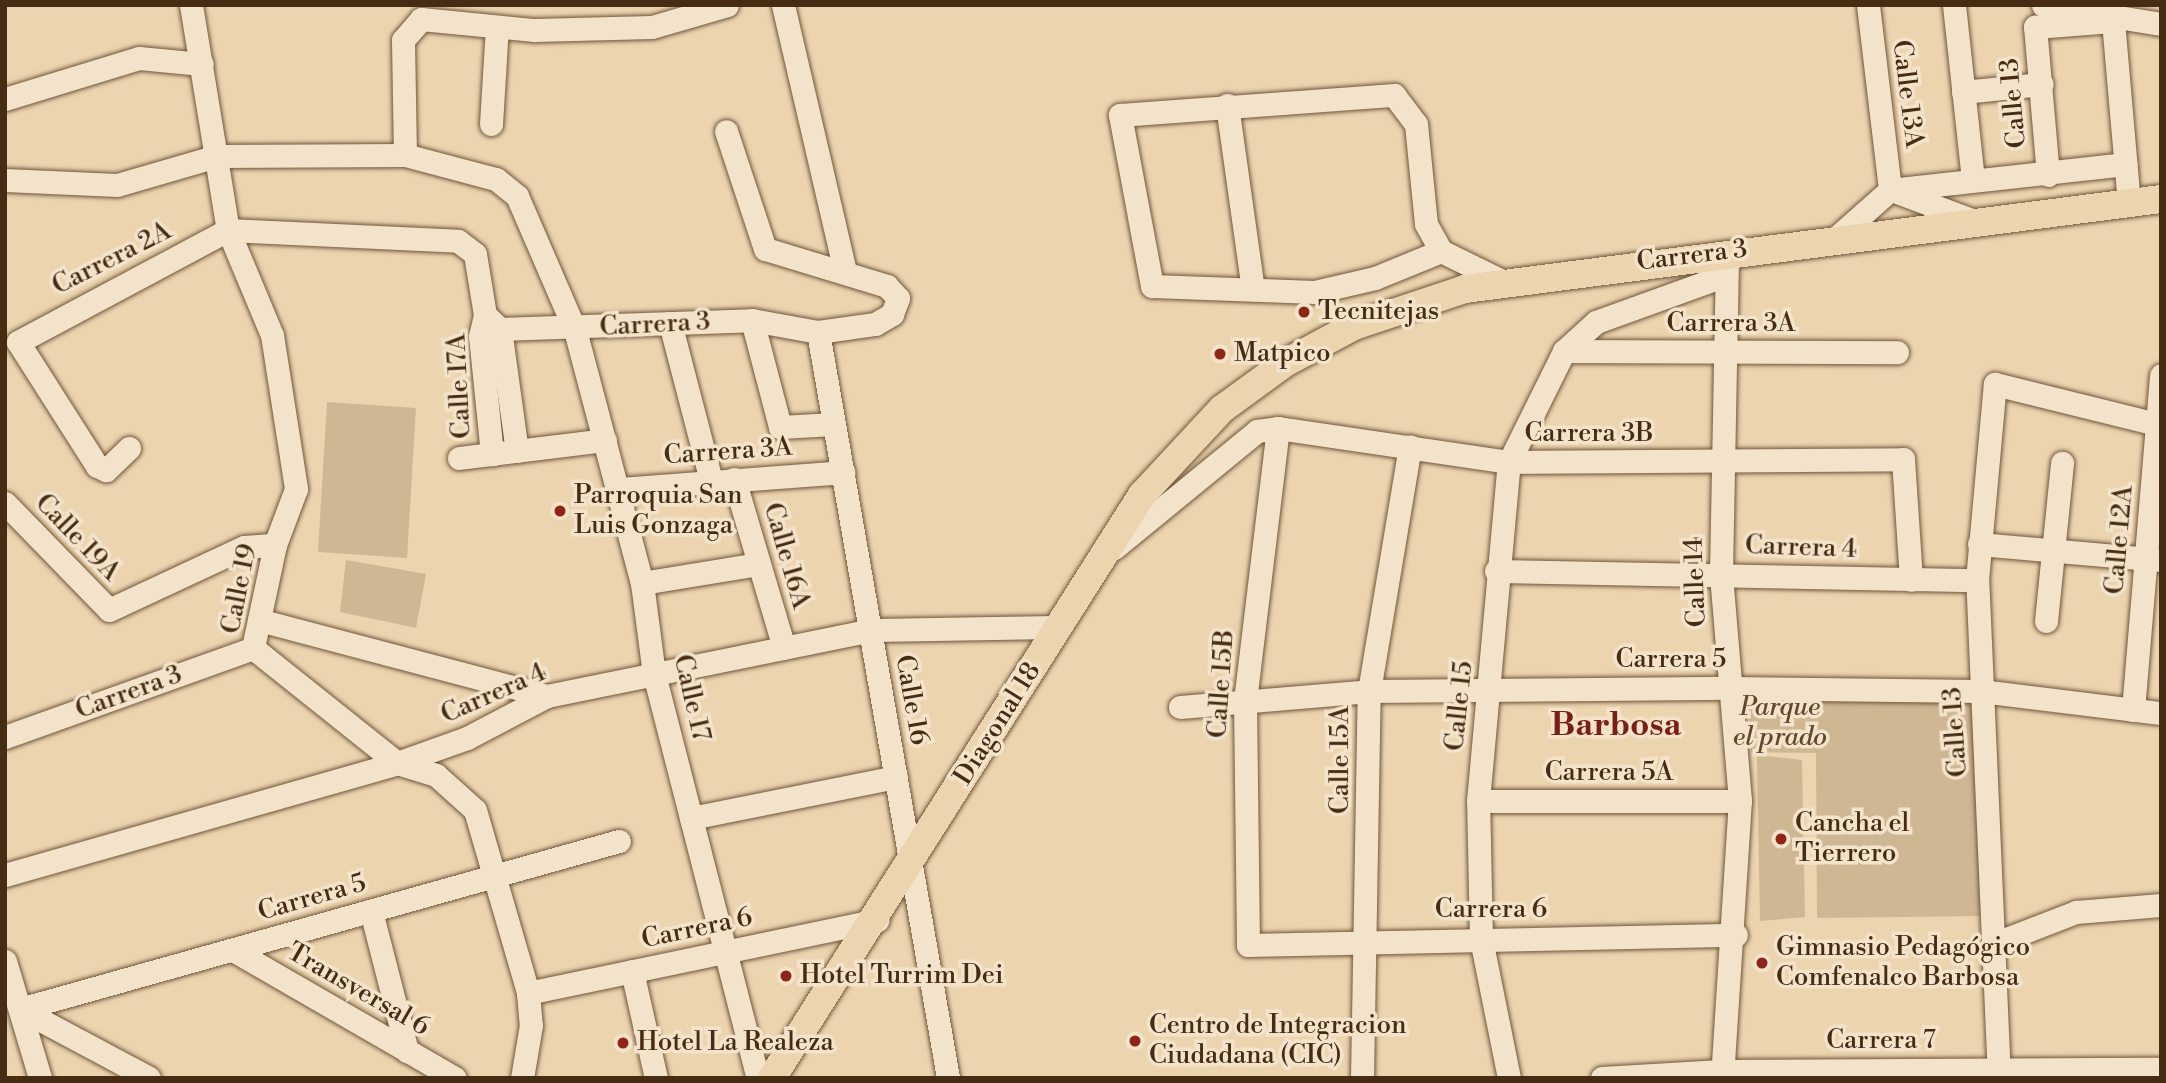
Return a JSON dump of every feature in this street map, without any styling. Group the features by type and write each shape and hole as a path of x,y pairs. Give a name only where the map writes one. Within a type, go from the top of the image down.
{"main road":[{"name":"Carrera 3","path":"1245,390 1354,326 1427,299 1504,282 1727,263 1837,237 2161,200"},
{"name":"Diagonal 18","path":"772,1078 877,920 1099,560 1167,464 1245,390"}],"street":[{"name":"Calle 19","path":"191,5 228,230 272,335 285,398 296,489 275,545 253,648 397,763 436,775 475,810 528,993 531,1025 522,1078"},
{"path":"405,155 403,40 420,12 490,20 652,27 727,5"},
{"path":"726,131 765,249 845,272 783,5"},
{"name":"Calle 13A","path":"1868,5 1890,190"},
{"name":"Calle 13","path":"1954,5 1973,180"},
{"path":"2039,16 2161,24"},
{"name":"Calle 13","path":"2039,16 2048,175"},
{"path":"490,20 491,124"},
{"path":"2113,21 2129,204"},
{"path":"5,99 139,58 202,64"},
{"path":"1963,92 2042,84"},
{"path":"1441,251 1375,278 1315,292 1152,286 1120,115 1227,105 1394,95 1416,124 1426,224 1441,251 1504,282"},
{"path":"1227,105 1253,289"},
{"name":"Calle 17","path":"5,180 117,185 217,156 405,155 496,179 517,196 575,330 642,583 654,674 722,952 758,1078"},
{"path":"1837,237 1890,190 1973,180 2048,175 2126,164"},
{"path":"1890,190 1974,221"},
{"path":"228,230 458,241 480,264 493,323"},
{"name":"Carrera 2A","path":"129,448 107,470 97,466 19,348 22,337 228,230"},
{"path":"1564,351 1596,322 1727,263"},
{"name":"Calle 14","path":"1722,1074 1736,935 1740,801 1721,573 1723,352 1727,263"},
{"name":"Carrera 3","path":"493,323 575,330 752,320 818,332 875,324 897,308 887,286 845,272"},
{"name":"Carrera 3A","path":"752,320 780,428 834,424"},
{"name":"Calle 17A","path":"493,323 517,451"},
{"name":"Calle 17A","path":"492,454 480,335 493,323"},
{"path":"670,323 711,480"},
{"name":"Calle 16","path":"818,332 948,1078"},
{"name":"Carrera 3A","path":"1564,351 1897,352"},
{"name":"Calle 15","path":"1509,1078 1481,939 1478,801 1492,687 1496,571 1509,462 1564,351"},
{"name":"Calle 12A","path":"2133,710 2154,558 2161,375"},
{"name":"Calle 13","path":"1998,1073 1997,943 1981,691 1977,580 1995,384 2159,425"},
{"path":"1099,560 1257,430 1278,428"},
{"name":"Carrera 3B","path":"1278,428 1509,462 1724,463 1903,459 1911,580"},
{"name":"Calle 15B","path":"1248,945 1245,700 1278,428"},
{"path":"459,458 605,440"},
{"name":"Calle 15A","path":"1363,1078 1368,938 1369,691 1410,446"},
{"path":"2046,621 2056,550 2062,463"},
{"name":"Carrera 3A","path":"618,489 843,472"},
{"name":"Calle 16A","path":"734,479 784,648"},
{"name":"Calle 19A","path":"5,503 108,610 244,547 275,545"},
{"path":"1979,544 2154,558"},
{"path":"642,583 758,564"},
{"name":"Carrera 4","path":"1496,571 1721,573 1977,580"},
{"path":"259,620 547,696"},
{"name":"Carrera 4","path":"5,874 397,763 467,738 547,696 870,630 1058,627"},
{"name":"Carrera 3","path":"5,737 253,648"},
{"name":"Carrera 5","path":"1180,707 1369,691 1492,687 1730,688 1981,691 2161,713"},
{"path":"691,818 896,777"},
{"name":"Carrera 5A","path":"1478,801 1740,801"},
{"name":"Carrera 5","path":"20,1009 619,841"},
{"path":"1997,943 2076,912 2161,905"},
{"path":"371,911 407,1051"},
{"name":"Carrera 6","path":"528,993 877,920"},
{"name":"Carrera 6","path":"1248,945 1368,938 1736,935"},
{"name":"Transversal 6","path":"233,950 455,1078"},
{"path":"5,961 40,1078"},
{"path":"632,971 656,1078"},
{"path":"20,1009 149,1078"},
{"name":"Carrera 7","path":"1602,1078 2161,1069"}],"green space":[{"path":"327,402 416,408 407,558 318,552"},
{"path":"346,560 426,574 416,628 340,612"},
{"name":"Parque el prado","path":"1748,694 1975,698 1987,916 1817,918 1816,753 1751,752"},
{"name":"Cancha el Tierrero","path":"1757,755 1802,760 1805,917 1760,921"}],"place":[{"name":"Tecnitejas","path":"1304,312"},
{"name":"Matpico","path":"1220,354"},
{"name":"Parroquia San Luis Gonzaga","path":"560,511"},
{"name":"Cancha el Tierrero","path":"1781,839"},
{"name":"Gimnasio Pedagógico Comfenalco Barbosa","path":"1762,963"},
{"name":"Hotel Turrim Dei","path":"786,976"},
{"name":"Centro de Integracion Ciudadana (CIC)","path":"1135,1041"},
{"name":"Hotel La Realeza","path":"623,1043"}],"district":[{"name":"Barbosa","path":"1616,726"}]}
